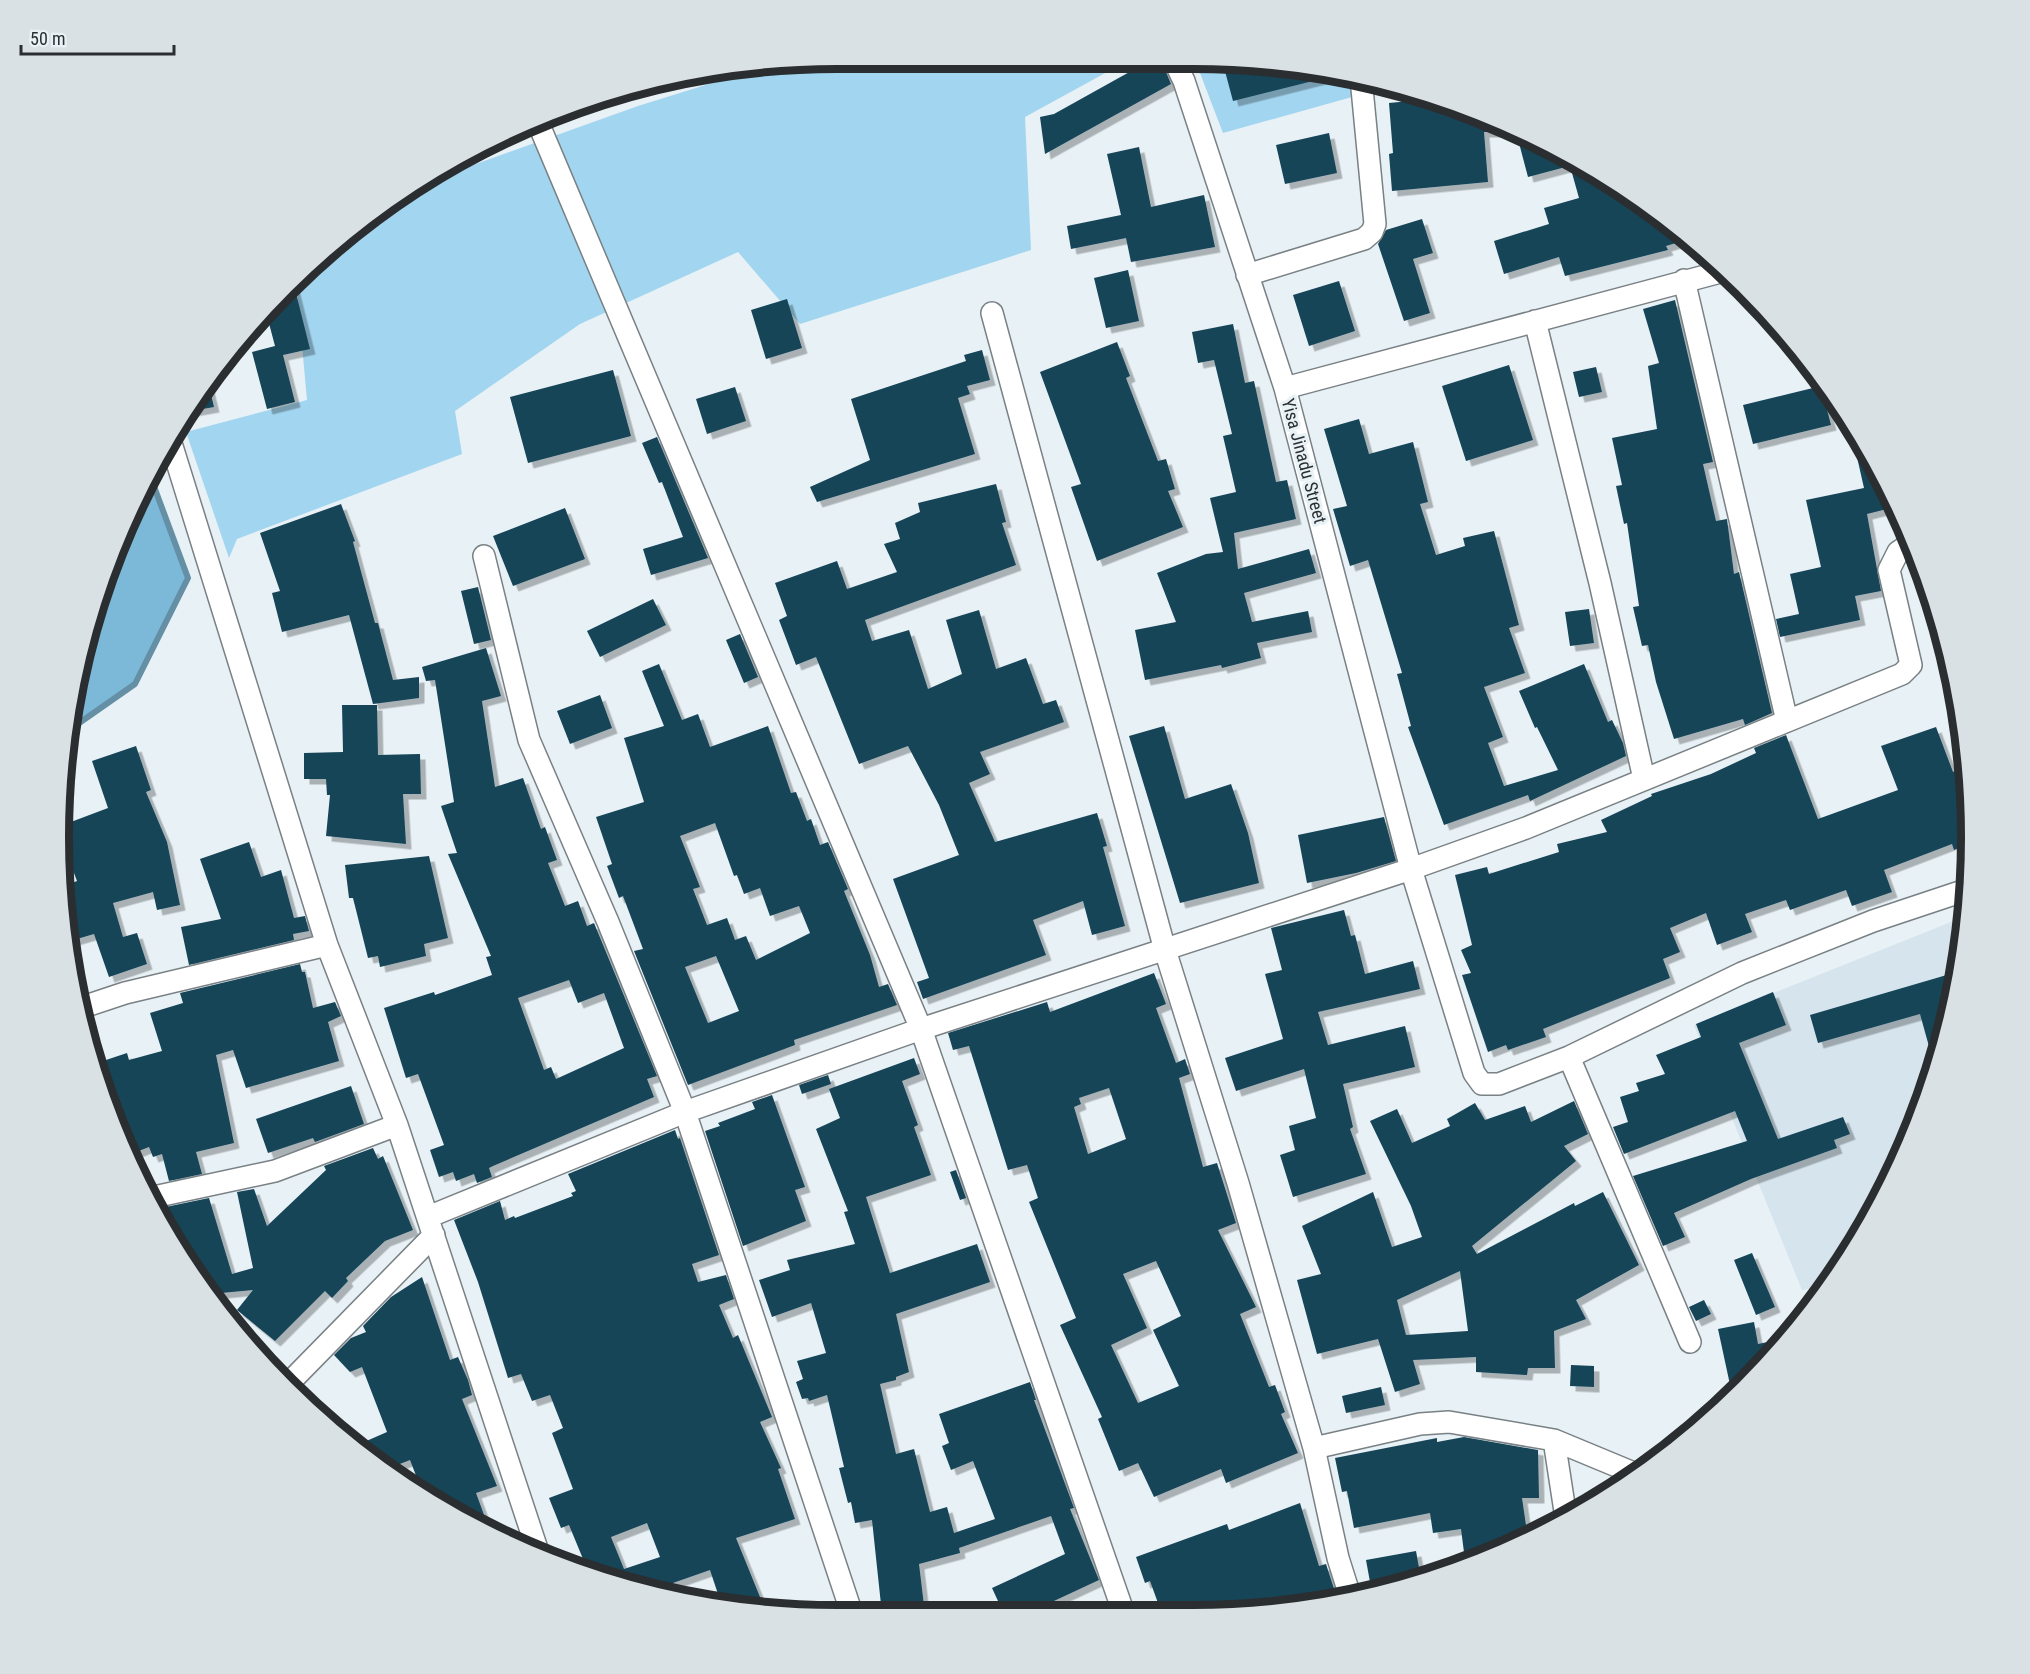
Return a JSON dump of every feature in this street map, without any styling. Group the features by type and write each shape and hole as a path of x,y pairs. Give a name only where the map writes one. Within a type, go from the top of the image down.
{"street":[{"name":"Yisa Jinadu Street","path":"1178,69 1285,388 1411,869 1474,1073 1482,1084 1499,1084 1569,1057"},
{"path":"1247,274 1364,239 1372,232 1375,224 1362,88"},
{"path":"540,128 624,321 921,1029 1121,1605"},
{"path":"1285,388 1714,273"},
{"path":"1684,280 1787,721"},
{"path":"992,314 1166,950 1241,1194 1314,1448 1338,1558 1348,1589"},
{"path":"1535,321 1600,583 1644,779"},
{"path":"173,451 327,945 397,1125 535,1543"},
{"path":"293,1379 431,1226 685,1112 921,1029 1411,869 1526,828 1902,674 1911,665 1889,570 1898,552 1905,548"},
{"path":"484,556 530,740 685,1112 849,1605"},
{"path":"1690,1342 1569,1057 1742,973 1873,921 1958,893"},
{"path":"88,1005 125,993 327,945"},
{"path":"158,1196 275,1171 397,1125"},
{"path":"1314,1448 1420,1424 1449,1422 1554,1440 1627,1471"},
{"path":"1554,1440 1565,1509"}],"shaded area":[{"path":"1113,69 1025,117 1031,250 800,324 738,252 580,324 455,411 462,454 237,539 229,558 186,432 307,400 297,291 369,228 410,198 452,172 638,106 732,77 787,71"},
{"path":"1199,69 1293,76 1353,86 1352,97 1223,133"},
{"path":"154,486 188,578 135,684 78,724 95,638 110,590 127,543"},
{"path":"1956,920 1946,987 1935,1036 1903,1131 1858,1221 1815,1288 1802,1290 1694,1025"}],"building":[{"path":"1135,69 1165,69 1171,84 1045,154 1040,117 1054,114"},
{"path":"1225,70 1317,80 1233,101"},
{"path":"1411,101 1498,132 1484,132 1488,182 1392,191 1389,154 1393,153 1389,103"},
{"path":"1329,133 1337,173 1285,184 1276,145"},
{"path":"1519,143 1533,148 1567,167 1528,177"},
{"path":"1139,147 1151,207 1204,195 1215,247 1131,262 1126,238 1071,249 1067,226 1121,215 1107,154"},
{"path":"1576,172 1620,198 1678,242 1666,246 1668,250 1565,276 1559,257 1504,274 1494,241 1549,224 1544,208 1579,198 1572,173"},
{"path":"1422,219 1433,253 1413,259 1430,313 1404,321 1378,244 1386,230"},
{"path":"1128,270 1139,321 1106,328 1094,278"},
{"path":"1339,281 1355,331 1309,346 1293,295"},
{"path":"296,292 310,349 283,355 295,402 267,409 252,352 275,346 269,322"},
{"path":"787,299 802,348 766,359 751,310"},
{"path":"1675,300 1713,462 1703,464 1716,521 1727,519 1734,574 1739,572 1772,713 1745,725 1743,719 1674,739 1656,682 1648,645 1642,646 1633,607 1639,606 1627,523 1624,524 1616,486 1622,485 1612,438 1657,429 1648,366 1659,363 1643,309"},
{"path":"1233,324 1245,383 1254,381 1276,482 1287,480 1296,519 1234,533 1238,569 1309,549 1316,573 1244,593 1252,622 1308,611 1312,632 1257,643 1261,658 1222,668 1221,665 1145,680 1135,630 1176,622 1157,573 1206,554 1223,552 1210,498 1236,492 1223,436 1232,434 1214,360 1198,363 1192,332"},
{"path":"1117,342 1130,376 1126,378 1158,461 1166,459 1175,489 1168,491 1183,527 1097,561 1071,487 1081,484 1040,372"},
{"path":"982,350 990,380 967,386 970,394 958,398 975,454 817,502 810,487 870,460 851,399 966,361 964,355"},
{"path":"1509,365 1533,440 1466,461 1442,386"},
{"path":"1596,367 1602,392 1579,397 1573,372"},
{"path":"613,370 631,436 528,463 510,397"},
{"path":"735,387 746,421 707,434 696,399"},
{"path":"1815,387 1825,400 1831,425 1753,444 1743,405"},
{"path":"211,393 214,407 198,410"},
{"path":"1359,419 1369,454 1413,442 1428,502 1420,504 1436,555 1465,546 1463,538 1494,531 1519,625 1509,628 1525,673 1484,687 1503,737 1488,743 1504,786 1558,770 1537,727 1535,728 1519,691 1584,664 1608,722 1612,720 1623,743 1626,756 1530,801 1528,795 1444,825 1408,727 1411,726 1397,674 1402,673 1368,560 1350,566 1333,509 1347,506 1324,429"},
{"path":"657,437 708,558 651,575 643,549 683,537 662,482 659,483 642,443"},
{"path":"1855,448 1887,507 1867,514 1881,591 1855,596 1860,620 1780,637 1776,619 1799,614 1790,574 1821,567 1806,500 1864,488"},
{"path":"996,484 1006,522 1002,523 1016,565 865,620 872,641 909,630 928,689 962,674 946,620 979,610 996,669 1026,658 1043,704 1056,700 1064,722 980,752 990,774 969,783 995,842 1097,813 1107,846 1103,847 1125,926 1092,935 1083,901 1033,920 1046,955 923,999 917,982 929,978 893,879 959,855 939,805 908,746 859,764 816,657 796,665 779,620 787,616 775,583 837,561 847,589 897,572 884,544 900,539 895,523 920,512 918,503"},
{"path":"341,504 355,541 353,542 375,623 378,623 393,680 419,677 419,698 373,704 349,615 282,632 272,593 280,591 260,533"},
{"path":"565,508 585,559 513,586 493,536"},
{"path":"478,587 491,640 474,644 461,591"},
{"path":"653,599 666,625 600,657 587,631"},
{"path":"1589,609 1594,643 1570,646 1565,612"},
{"path":"740,634 758,677 744,683 726,640"},
{"path":"486,648 501,696 482,701 495,787 523,778 541,829 545,827 557,860 548,863 565,906 578,901 587,926 594,923 657,1076 647,1079 654,1097 493,1166 489,1168 492,1177 477,1183 474,1174 456,1181 453,1172 439,1177 430,1150 444,1145 418,1074 406,1078 384,1008 434,992 435,995 492,975 486,957 491,956 448,854 457,853 441,806 454,802 435,680 426,681 422,667","holes":["569,980 578,1003 604,993 624,1048 556,1079 551,1067 544,1070 518,998"]},
{"path":"659,664 682,720 698,714 710,747 768,726 791,793 796,792 807,821 811,819 820,845 828,842 848,889 844,891 870,955 879,987 888,984 897,1005 794,1040 795,1045 688,1085 634,951 643,949 623,896 619,898 607,866 612,864 596,817 644,802 624,738 664,726 642,671","holes":["715,823 734,876 737,875 744,894 760,888 770,916 799,906 810,933 756,960 746,936 735,940 727,918 707,925 693,889 700,887 680,836","716,956 739,1011 708,1023 685,967"]},
{"path":"600,695 612,728 570,744 557,711"},
{"path":"342,705 377,705 378,755 420,754 421,794 403,794 406,844 326,836 330,795 327,795 326,779 304,779 304,753 343,752"},
{"path":"1164,726 1185,799 1231,784 1248,833 1259,883 1180,903 1129,736"},
{"path":"1936,727 1953,772 1957,770 1961,847 1954,850 1952,844 1884,870 1892,892 1852,906 1846,890 1790,910 1786,900 1745,914 1752,932 1717,945 1706,913 1670,928 1680,952 1663,959 1670,978 1543,1029 1546,1037 1508,1050 1506,1045 1488,1052 1462,975 1471,973 1461,950 1472,945 1455,875 1487,867 1489,874 1559,852 1557,844 1607,832 1601,820 1652,796 1651,794 1711,774 1756,753 1754,748 1786,735 1818,819 1898,790 1881,746"},
{"path":"136,746 151,790 146,792 167,842 180,905 157,910 153,892 113,903 123,937 137,933 147,964 109,977 94,934 76,939 71,887 71,883 77,881 70,863 70,823 108,808 92,761"},
{"path":"1384,817 1396,861 1356,873 1307,883 1298,835"},
{"path":"249,842 261,877 281,870 294,918 305,916 309,931 293,934 294,940 189,965 181,927 221,919 200,859"},
{"path":"429,856 448,938 424,944 426,956 380,967 378,956 368,958 353,898 349,898 345,865"},
{"path":"1344,910 1351,936 1355,935 1365,974 1413,961 1420,989 1318,1012 1328,1045 1405,1026 1415,1067 1343,1084 1353,1127 1350,1129 1366,1174 1293,1197 1280,1155 1295,1150 1289,1126 1316,1118 1304,1069 1236,1091 1225,1058 1283,1039 1265,974 1282,970 1271,928"},
{"path":"300,964 302,972 305,972 313,1008 335,1002 341,1016 328,1022 339,1061 246,1088 233,1050 216,1055 234,1143 196,1152 202,1174 169,1181 162,1154 153,1157 149,1147 136,1152 103,1061 127,1053 129,1060 162,1051 150,1013 183,1003 180,993"},
{"path":"1154,973 1166,1004 1156,1008 1176,1063 1185,1059 1190,1074 1179,1078 1203,1167 1217,1163 1236,1223 1218,1230 1256,1307 1240,1314 1269,1387 1275,1385 1285,1412 1281,1414 1298,1453 1226,1483 1221,1469 1154,1497 1138,1463 1119,1471 1098,1419 1102,1417 1060,1325 1076,1318 1029,1202 1038,1198 1027,1165 1008,1170 969,1046 953,1050 948,1033 1047,1002 1050,1012","holes":["1109,1088 1126,1139 1088,1154 1074,1107 1081,1104 1079,1098","1156,1261 1181,1316 1153,1330 1179,1386 1138,1403 1111,1345 1147,1328 1123,1274"]},
{"path":"1948,975 1930,1051 1920,1014 1818,1043 1810,1015"},
{"path":"1773,992 1786,1025 1739,1043 1778,1139 1843,1117 1850,1134 1834,1140 1837,1148 1751,1179 1674,1213 1685,1237 1663,1246 1633,1176 1747,1141 1735,1111 1624,1154 1613,1127 1628,1122 1620,1097 1639,1091 1636,1083 1665,1074 1656,1055 1701,1037 1696,1024"},
{"path":"914,1058 920,1074 902,1081 918,1125 914,1127 931,1175 866,1197 890,1273 977,1244 990,1282 896,1314 909,1372 896,1377 896,1380 880,1384 896,1454 914,1449 930,1512 947,1507 954,1533 995,1519 973,1461 951,1470 942,1446 949,1443 939,1414 1030,1382 1036,1400 1034,1400 1074,1508 1070,1509 1099,1580 1045,1605 1000,1605 992,1588 1065,1554 1051,1516 959,1548 960,1553 919,1564 924,1605 881,1605 872,1520 855,1523 851,1502 848,1503 839,1468 844,1467 827,1395 809,1401 808,1398 802,1399 796,1382 803,1379 797,1361 826,1353 811,1303 772,1317 759,1280 790,1270 787,1260 855,1244 844,1212 848,1211 816,1129 840,1118 829,1089"},
{"path":"828,1075 831,1084 802,1094 799,1085"},
{"path":"351,1086 364,1124 315,1142 313,1138 268,1153 256,1119"},
{"path":"772,1095 805,1187 795,1190 806,1221 743,1246 705,1131 720,1126 718,1123 755,1109 752,1102"},
{"path":"1574,1101 1588,1134 1564,1146 1576,1161 1472,1246 1477,1254 1574,1203 1575,1206 1603,1192 1639,1265 1576,1300 1586,1319 1554,1331 1555,1368 1528,1368 1527,1375 1476,1372 1476,1357 1413,1360 1420,1384 1395,1392 1378,1339 1317,1354 1297,1280 1321,1274 1302,1226 1373,1192 1392,1247 1422,1237 1411,1206 1370,1121 1397,1109 1412,1143 1450,1126 1447,1119 1475,1103 1485,1120 1525,1106 1531,1122","holes":["1460,1271 1468,1331 1406,1335 1397,1300"]},
{"path":"675,1130 678,1139 680,1138 719,1255 692,1264 698,1282 726,1275 734,1299 719,1305 733,1338 738,1335 772,1417 760,1422 781,1468 778,1469 795,1519 736,1538 760,1597 752,1600 718,1595 710,1570 666,1585 590,1564 584,1562 569,1525 561,1528 549,1498 573,1489 552,1433 563,1428 550,1395 532,1401 521,1374 508,1378 478,1282 454,1220 500,1201 505,1220 514,1216 515,1218 573,1196 571,1193 576,1191 568,1174","holes":["647,1523 660,1557 624,1569 611,1537"]},
{"path":"373,1148 378,1159 383,1156 413,1230 385,1241 346,1278 348,1281 332,1298 325,1291 275,1341 237,1310 253,1290 221,1293 216,1289 198,1264 164,1207 209,1198 232,1274 253,1268 237,1192 254,1189 267,1226 326,1170 324,1166"},
{"path":"956,1170 966,1198 960,1200 950,1172"},
{"path":"1752,1253 1775,1307 1756,1315 1734,1260"},
{"path":"422,1277 450,1360 458,1357 468,1380 472,1395 462,1399 497,1486 476,1493 486,1520 418,1481 410,1460 396,1466 364,1442 387,1432 362,1367 350,1372 334,1355 351,1338 366,1332 363,1326 391,1297"},
{"path":"1704,1300 1711,1314 1696,1321 1689,1307"},
{"path":"1754,1322 1758,1344 1772,1341 1730,1385 1718,1329"},
{"path":"1571,1365 1594,1366 1594,1387 1570,1386"},
{"path":"1381,1387 1385,1405 1346,1413 1342,1396"},
{"path":"1464,1437 1538,1450 1539,1498 1522,1498 1527,1529 1464,1555 1461,1529 1433,1533 1430,1513 1354,1528 1347,1491 1342,1492 1335,1458 1437,1438 1437,1442"},
{"path":"1300,1503 1319,1566 1326,1564 1335,1591 1243,1603 1159,1605 1150,1581 1145,1583 1136,1557 1227,1524 1229,1530"},
{"path":"1416,1551 1419,1570 1370,1584 1366,1560"}],"waterway":[{"path":"78,724 135,684 188,578 154,486"}]}
